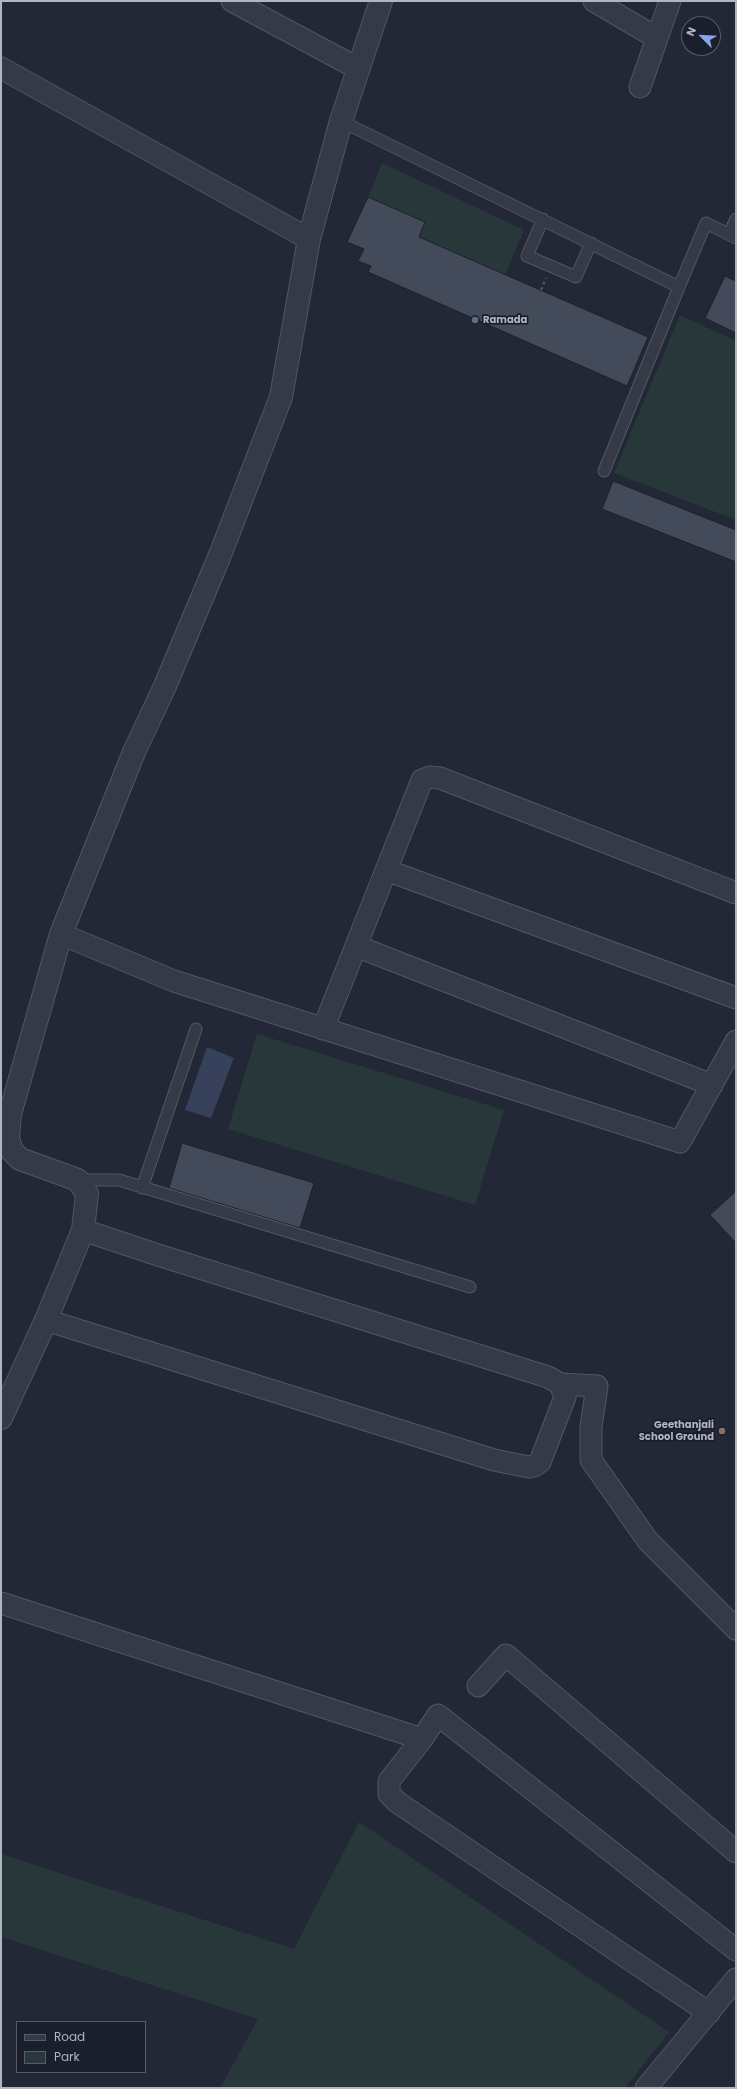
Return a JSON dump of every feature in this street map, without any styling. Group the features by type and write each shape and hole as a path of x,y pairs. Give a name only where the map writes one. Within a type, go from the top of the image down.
{"street":[{"path":"232,1 359,69"},
{"path":"4,1405 46,1320 83,1230 87,1194 78,1180 20,1159 12,1151 8,1138 10,1114 61,934 134,752 165,686 220,555 281,397 309,239 341,121 381,1"},
{"path":"594,1 657,38"},
{"path":"640,87 670,1"},
{"path":"1,68 309,239"},
{"path":"323,1029 422,780 430,776 447,781 736,893"},
{"path":"386,870 736,998"},
{"path":"61,934 174,981 680,1142 736,1041"},
{"path":"356,946 712,1085"},
{"path":"83,1230 158,1255 548,1377 560,1384 597,1386 591,1427 591,1460 648,1541 736,1629"},
{"path":"46,1320 480,1456 528,1467 534,1466 540,1462 560,1412 564,1397 560,1384"},
{"path":"1,1603 422,1739"},
{"path":"478,1686 506,1655 736,1852"},
{"path":"709,2013 397,1802 389,1794 389,1781 422,1739 438,1715 736,1950"},
{"path":"646,2088 735,1983"}],"lane":[{"path":"341,121 679,287"},
{"path":"543,219 527,256 576,277 591,243"},
{"path":"604,471 706,223 733,236 736,219"},
{"path":"142,1188 196,1029"},
{"path":"78,1180 119,1180 470,1287"}],"green space":[{"path":"382,163 524,230 505,275 419,237 425,222 368,197"},
{"path":"680,315 736,341 736,520 614,473"},
{"path":"257,1034 504,1110 475,1205 228,1129"},
{"path":"359,1822 669,2032 625,2088 220,2088 258,2019 1,1937 1,1854 294,1949"}],"water":[{"path":"207,1047 234,1058 211,1118 185,1110"}],"building":[{"path":"368,197 425,222 419,237 648,337 627,386 368,272 371,266 358,261 364,249 347,242"},
{"path":"725,276 736,281 736,333 705,318"},
{"path":"613,481 736,530 736,562 602,509"},
{"path":"182,1143 314,1183 300,1228 169,1188"},
{"path":"736,1191 736,1243 710,1215"}],"place":[{"name":"Ramada","path":"475,320"},
{"name":"Geethanjali School Ground","path":"722,1431"}]}
